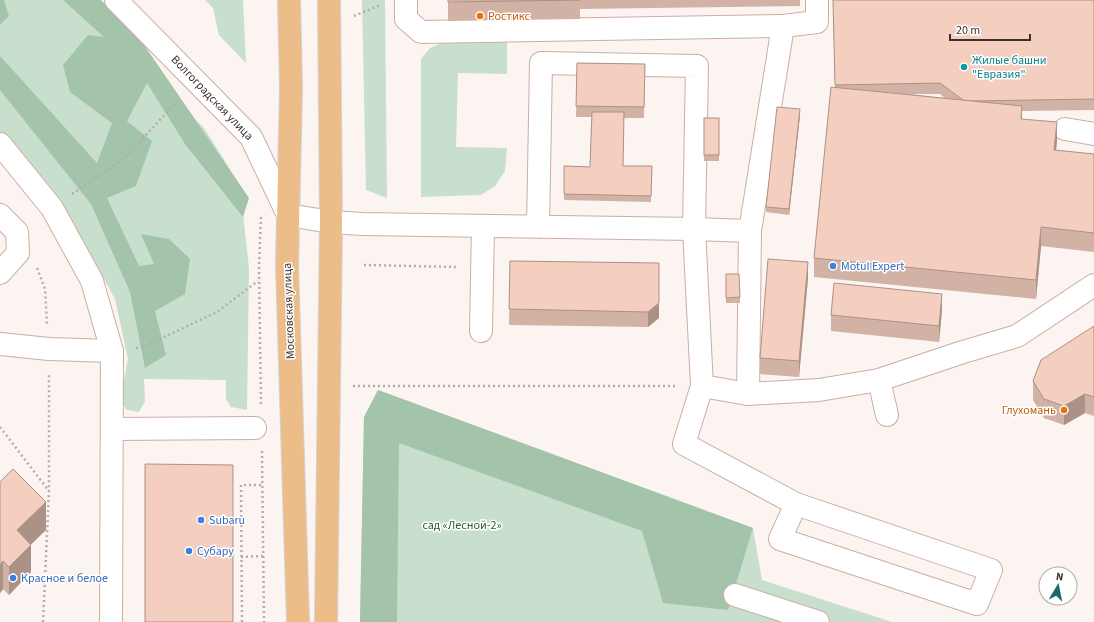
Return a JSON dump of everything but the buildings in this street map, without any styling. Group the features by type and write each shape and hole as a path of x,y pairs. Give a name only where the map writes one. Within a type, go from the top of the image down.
{"main road":[{"name":"Московская улица","path":"289,0 292,88 287,265 298,622"},
{"path":"326,622 331,222 329,0"}],"street":[{"name":"Волгоградская улица","path":"116,0 251,137 288,215"},
{"path":"406,0 406,19 421,32 783,26 817,22 817,0"},
{"path":"748,394 750,231 783,26"},
{"path":"538,227 541,64 697,66 694,229 702,386 684,444 796,504 991,570 977,604 780,539 796,504"},
{"path":"1065,129 1094,134"},
{"path":"0,144 52,208 92,281 112,350 111,622"},
{"path":"0,215 17,232 18,253 0,273"},
{"path":"288,215 331,222 370,224 750,231"},
{"path":"481,331 483,226"},
{"path":"702,386 748,394 819,390 879,380 1017,336 1094,285"},
{"path":"0,344 49,349 112,350"},
{"path":"879,380 887,415"},
{"path":"112,429 258,437"},
{"path":"735,595 818,622"}],"path":[{"path":"352,16 384,4"},
{"path":"52,208 123,160 179,99 185,104"},
{"path":"261,215 259,280 261,406"},
{"path":"35,261 45,289 49,349 49,491 43,622"},
{"path":"364,265 482,268"},
{"path":"112,350 143,347 163,338 217,312 259,280"},
{"path":"348,386 702,386"},
{"path":"0,427 49,491"},
{"path":"258,437 263,485 264,622"},
{"path":"242,622 241,485 263,485"},
{"path":"241,557 264,556"}],"green space":[{"path":"0,0 75,0 204,128 240,185 249,269 247,410 231,407 226,399 226,380 144,379 145,401 139,412 127,410 120,400 128,359 115,299 64,206 0,132"},
{"path":"0,0 4,0 9,16 0,25"},
{"path":"63,0 101,0 140,39 249,198 243,217 185,144 147,83 127,121 152,141 136,186 107,198 139,266 154,264 141,234 169,239 190,259 185,294 155,311 166,355 145,368 130,292 91,204 0,90 0,56 97,163 112,123 70,92 63,65 88,35 104,37"},
{"path":"205,0 243,0 246,63 219,35 213,8"},
{"path":"362,0 385,0 387,198 366,190"},
{"path":"448,40 507,42 507,74 458,73 456,147 507,148 505,171 495,186 481,195 421,197 421,59 430,48"},
{"name":"сад «Лесной-2»","path":"378,390 753,528 762,580 892,622 360,622 364,417"},
{"path":"378,390 753,528 728,610 663,603 642,531 399,443 397,622 360,622 364,417"}],"place":[{"name":"Ростикс","path":"480,16"},
{"name":"Жилые башни \"Евразия\"","path":"964,67"},
{"name":"Motul Expert","path":"833,266"},
{"name":"Глухомань","path":"1064,410"},
{"name":"Subaru","path":"201,520"},
{"name":"Субару","path":"189,551"},
{"name":"Красное и белое","path":"13,578"}]}
